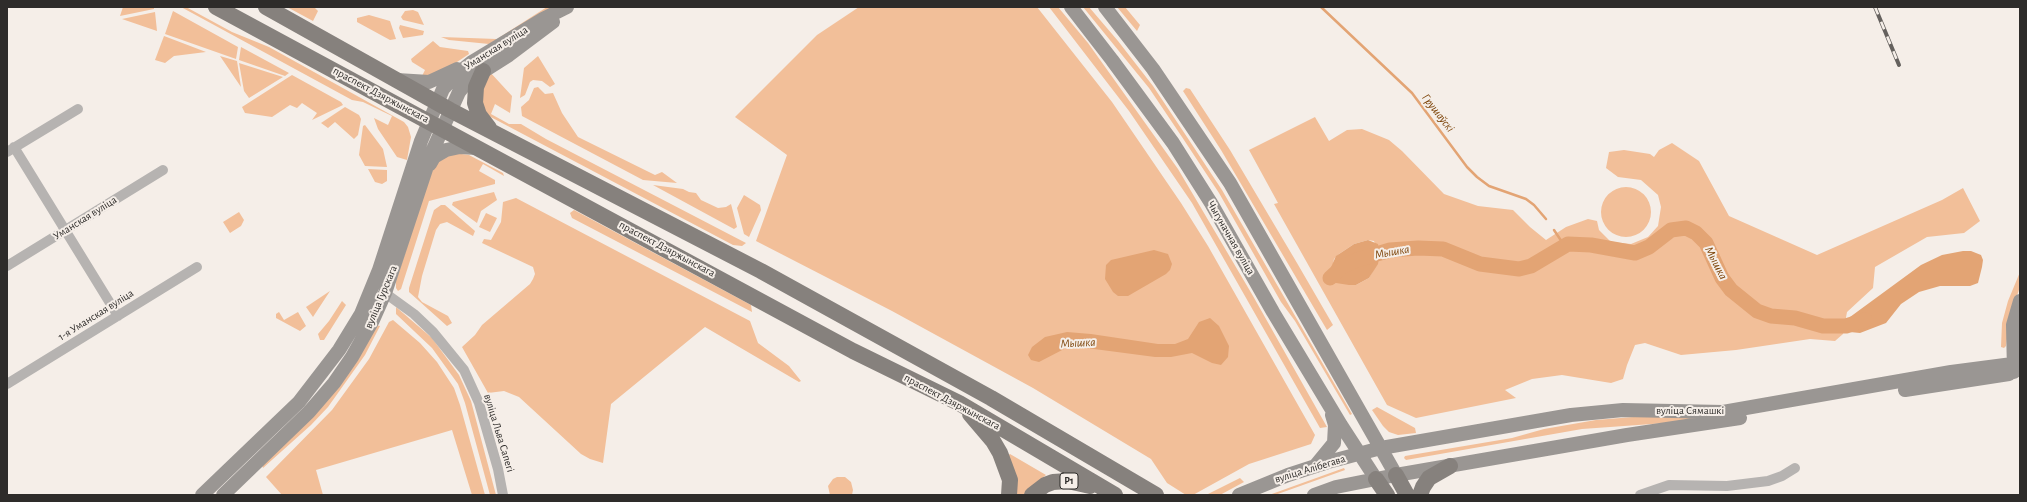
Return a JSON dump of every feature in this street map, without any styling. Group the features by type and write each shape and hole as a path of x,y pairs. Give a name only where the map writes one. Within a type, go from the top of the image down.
{"main road":[{"name":"праспект Дзяржынскага","path":"216,7 853,351 959,403 1111,493"},
{"name":"праспект Дзяржынскага","path":"266,7 444,106 762,271 991,398 1156,495"},
{"name":"Уманская вуліца","path":"435,125 444,106 463,86 477,67 546,28 568,7"},
{"name":"Чыгуначная вуліца","path":"1071,7 1112,60 1177,150 1211,203 1272,312 1376,479"},
{"path":"1105,7 1152,69 1230,183 1407,495"},
{"path":"397,80 429,82 477,67 474,103 479,115 492,131"},
{"name":"вуліца Гурскага","path":"202,495 299,402 339,350 361,314 379,290 423,175 435,125"},
{"name":"вуліца Гурскага","path":"223,495 309,412 334,383 352,357 373,320 379,290 435,125"},
{"path":"423,175 434,158 442,151 460,147 478,149"},
{"path":"2018,366 2012,349 2013,325 2020,301"},
{"path":"1988,367 2000,360 2012,349"},
{"path":"339,350 352,357"},
{"name":"вуліца Сямашкі","path":"1360,454 1381,448 1594,412 1723,412 1988,367 2018,366"},
{"name":"вуліца Сямашкі","path":"1376,479 1627,435 1721,422 2018,366"},
{"path":"959,403 993,441 1010,480 1009,495"},
{"path":"1316,466 1334,443 1335,425 1330,406"},
{"path":"246,453 256,463"},
{"name":"вуліца Алібегава","path":"1239,495 1281,477 1360,454"},
{"path":"1420,495 1423,487 1430,478 1450,466"},
{"path":"1314,495 1336,487 1376,479 1387,495"},
{"name":"Р1","path":"1032,495 1045,485 1062,481 1077,482 1111,493"}],"street":[{"path":"78,109 11,149 65,230 118,316"},
{"name":"Уманская вуліца","path":"7,266 163,170"},
{"name":"1-я Уманская вуліца","path":"7,384 197,267"},
{"name":"вуліца Льва Сапегі","path":"379,290 414,314 433,332 464,370 479,403 498,469 503,495"},
{"path":"1640,495 1669,485 1727,486 1768,481 1782,476 1795,468"}],"shaded area":[{"path":"123,7 154,7 154,9 120,16"},
{"path":"181,7 186,7 232,32 269,47 404,122 408,127 411,137 407,160 397,157 378,129 374,118 388,125 392,116 363,102 352,100"},
{"path":"287,7 314,7 318,11 313,21"},
{"path":"547,7 553,7 489,44 449,40 441,37 497,39"},
{"path":"859,7 1037,7 1112,102 1181,203 1208,246 1315,435 1311,444 1249,464 1193,495 1186,495 1167,483 1151,459 1033,388 892,311 756,241 787,155 735,117 817,35"},
{"path":"1049,7 1058,7 1088,43 1178,169 1253,296 1327,427 1320,428 1192,203 1129,111"},
{"path":"1083,7 1089,7 1118,41 1153,86 1187,137 1222,190 1352,414 1350,415 1295,321 1281,302 1219,193 1182,137 1149,88"},
{"path":"1117,7 1125,7 1140,25 1137,31"},
{"path":"413,10 418,12 424,25 403,20 401,17 405,11"},
{"path":"173,11 238,47 236,59 165,34"},
{"path":"155,12 157,31 122,19"},
{"path":"369,15 390,21 396,39 390,40 357,22 357,18"},
{"path":"400,25 424,31 423,35 403,38 399,28"},
{"path":"164,36 206,52 174,56 165,63 155,60"},
{"path":"433,41 440,47 468,51 469,54 436,76 421,78 425,70 412,62 411,59"},
{"path":"241,47 289,73 285,76 239,60"},
{"path":"220,56 237,61 241,87"},
{"path":"538,56 555,84 550,87 542,81 533,80 530,82 525,95 520,98 524,68"},
{"path":"239,63 283,77 249,98 244,91"},
{"path":"489,71 512,96 510,113 495,104 491,114 509,124 521,124 546,139 746,243 742,246 733,245 485,114 477,96"},
{"path":"292,75 341,102 343,105 312,120 317,113 302,103 297,108 290,105 272,117 245,113 242,107"},
{"path":"538,87 545,94 553,93 562,113 578,137 655,175 662,172 677,183 643,180 522,116 521,107 529,100 534,88"},
{"path":"1186,88 1190,89 1230,150 1297,263 1333,325 1327,330 1221,150 1183,91"},
{"path":"345,107 359,115 361,119 358,135 354,139 335,122 328,128 321,123"},
{"path":"1315,117 1329,141 1347,130 1362,129 1389,140 1402,151 1444,194 1478,206 1513,210 1546,240 1566,227 1588,219 1597,221 1599,230 1611,242 1631,244 1648,237 1658,226 1661,207 1658,195 1641,180 1618,177 1606,168 1609,152 1624,150 1650,154 1654,157 1659,150 1672,143 1699,161 1729,216 1817,255 1942,200 1963,188 1980,221 1964,233 1927,237 1875,267 1873,288 1847,312 1843,334 1835,341 1810,339 1736,350 1681,355 1645,343 1635,345 1623,379 1611,383 1562,375 1532,379 1505,390 1516,398 1416,418 1387,405 1274,204 1278,203 1249,150","holes":["1368,240 1374,241 1380,258 1369,278 1356,285 1328,274 1332,269 1334,259 1339,254 1354,244"]},
{"path":"365,125 383,149 387,167 365,166 359,155 363,126"},
{"path":"447,152 469,155 503,173 504,176 483,164 479,171 495,180 495,184 429,201 401,289 398,291 396,288 396,281 432,169"},
{"path":"368,169 387,170 387,181 382,184 375,182"},
{"path":"653,185 683,189 696,193 701,200 718,208 726,207 731,204 737,227 734,229"},
{"path":"1621,187 1631,187 1644,194 1651,207 1651,217 1644,230 1631,237 1621,237 1612,233 1605,226 1601,217 1601,207 1605,198 1612,191"},
{"path":"494,192 497,200 481,211 477,223 452,205 453,202"},
{"path":"744,195 760,205 761,210 749,237 744,234 737,208"},
{"path":"516,198 750,321 758,343 789,366 801,381 799,382 705,327 611,404 603,463 590,459 581,454 519,397 504,391 488,393 462,347 475,335 482,325 530,284 535,274 533,267 482,243 484,239 491,240 501,222 503,202"},
{"path":"441,205 445,205 475,231 473,236 447,222 440,224 436,230 422,276 418,297 422,302 448,316 452,323 447,326 409,292 434,210"},
{"path":"574,210 751,305 752,312 572,218 570,213"},
{"path":"239,212 244,220 241,226 230,233 223,222"},
{"path":"486,213 497,218 490,232 479,227"},
{"path":"2020,272 2020,287 2010,316 2006,346 2004,348 2001,347 2002,323 2008,301"},
{"path":"330,291 313,317 306,307"},
{"path":"342,301 346,305 324,340 320,340 318,334 329,321"},
{"path":"396,307 432,338 459,375 471,401 496,495 490,495 465,403 458,384 432,348 396,314"},
{"path":"279,312 284,320 298,312 306,326 300,331 276,318 276,314"},
{"path":"393,320 420,343 437,362 454,388 485,495 472,495 452,430 316,470 323,495 282,495 266,477 332,410 369,359 389,322"},
{"path":"376,325 380,326 365,355 328,407 311,425 263,468 262,465"},
{"path":"1377,407 1415,428 1416,433 1398,435 1389,432 1372,410"},
{"path":"1714,416 1680,422 1582,429 1406,460 1404,458 1405,456 1512,438 1544,429 1596,420 1633,417"},
{"path":"1010,454 1046,475 1024,495 1015,495 1007,456"},
{"path":"1344,468 1345,470 1275,495 1269,495"},
{"path":"837,477 845,477 851,482 853,490 852,495 830,495 828,486 833,479"},
{"path":"1240,478 1244,482 1220,495 1206,495"}],"water":[{"path":"1368,240 1378,244 1380,253 1378,264 1369,278 1356,285 1349,285 1336,283 1330,278 1328,274 1336,256 1354,244"},
{"path":"1154,250 1168,254 1172,264 1170,270 1166,274 1128,296 1118,296 1113,292 1105,279 1106,265 1111,260"},
{"path":"1971,251 1981,255 1983,260 1978,283 1970,286 1940,286 1919,292 1901,304 1886,323 1860,333 1850,332 1847,330 1847,322 1850,317 1921,265 1942,255"},
{"path":"1210,318 1219,326 1229,346 1228,357 1221,365 1212,363 1192,353 1171,357 1155,357 1079,347 1066,348 1039,362 1031,360 1028,355 1032,347 1045,337 1067,332 1158,344 1175,344 1188,339 1199,322"}],"waterway":[{"name":"Грушаўскі","path":"1321,7 1412,93 1467,167 1477,177 1489,186 1526,199 1534,205 1546,219"},
{"name":"Мышка","path":"1330,278 1342,267 1357,260 1390,250 1418,248 1443,249 1480,264 1519,269 1531,266 1568,244 1591,245 1635,253 1649,247 1671,230 1686,228 1696,233 1706,243 1722,278 1731,290 1757,311 1771,316 1795,318 1823,326 1846,326 1865,320"},
{"name":"Грушаўскі","path":"1554,230 1564,245"}],"railway":[{"path":"1875,7 1899,65"}]}
